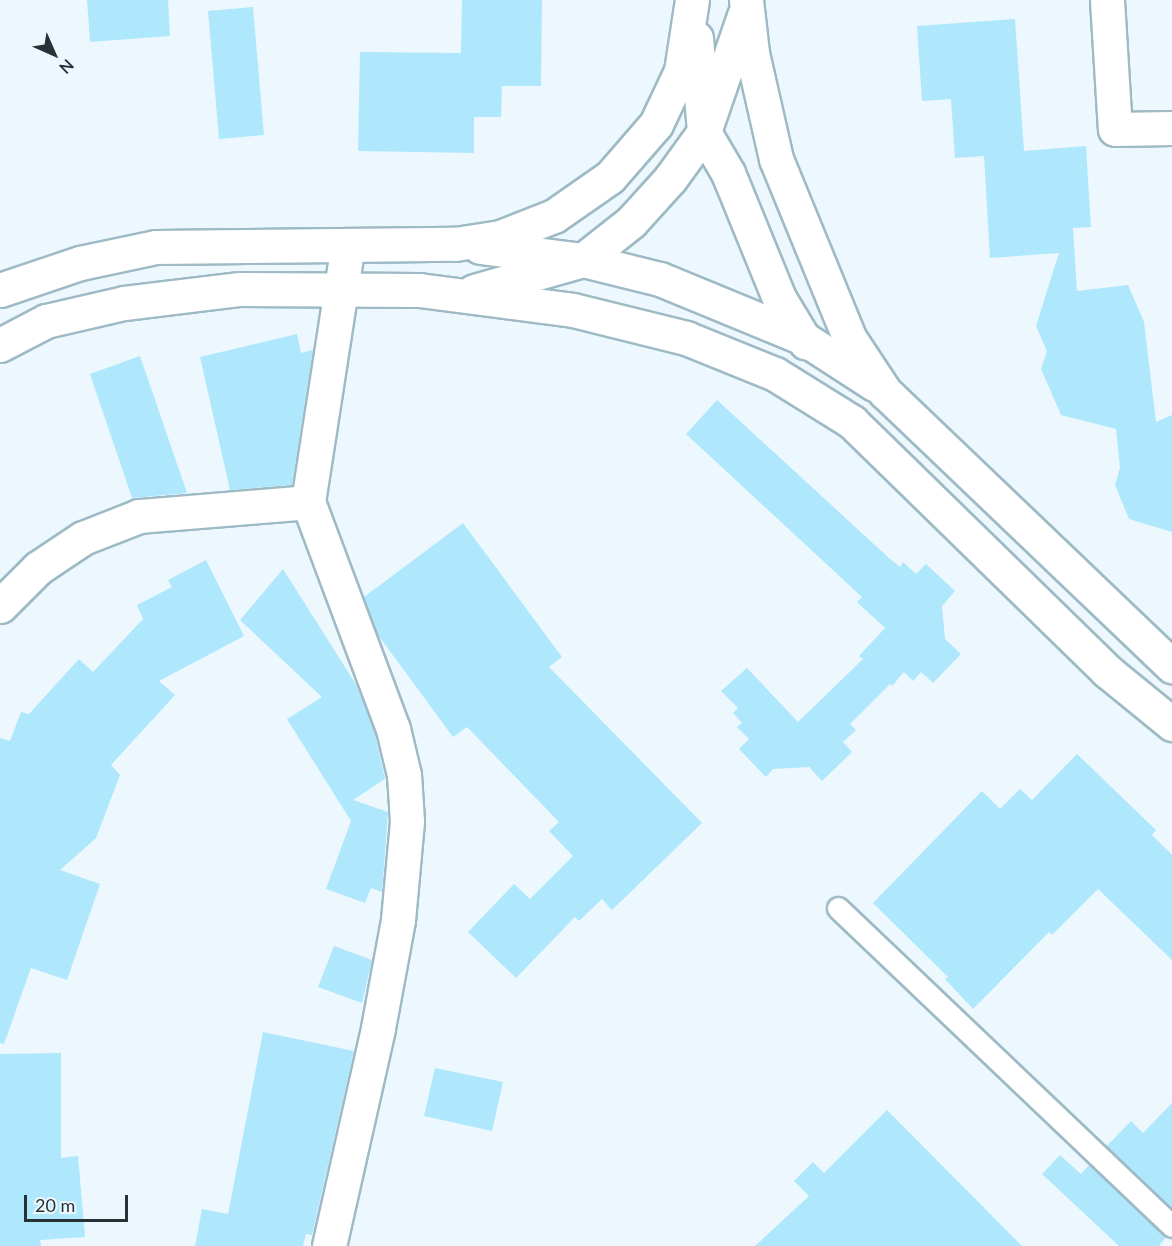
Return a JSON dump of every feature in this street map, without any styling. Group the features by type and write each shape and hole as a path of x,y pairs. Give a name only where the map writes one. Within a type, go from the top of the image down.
{"street":[{"path":"1107,0 1115,129 1172,128"},
{"path":"692,2 704,132 728,173 779,298 803,338 831,393 852,422 1107,671 1172,724"},
{"path":"454,244 500,237 554,216 610,177 656,124 681,71 692,2"},
{"path":"460,295 583,260 631,222 670,179 704,132 747,4"},
{"path":"747,4 752,53 776,159 850,339 885,392"},
{"path":"0,290 80,263 156,247 454,244 583,260 660,279 803,338 885,392 1172,666"},
{"path":"329,1246 378,1028 398,920 407,820 404,775 393,729 308,502 348,245"},
{"path":"0,345 46,321 124,303 240,289 419,290 573,310 686,338 776,375 852,422"},
{"path":"0,606 38,568 83,538 139,516 308,502"}],"lane":[{"path":"838,908 1172,1226"}],"building":[{"path":"87,0 168,0 170,36 90,42"},
{"path":"462,0 542,0 541,86 502,86 501,117 474,117 474,153 358,151 360,52 461,53"},
{"path":"253,7 264,135 219,139 208,11"},
{"path":"1015,19 1024,151 1086,146 1091,227 1073,228 1077,291 1128,285 1144,322 1156,422 1172,415 1172,532 1129,519 1115,485 1120,468 1116,429 1061,415 1041,369 1047,351 1036,326 1059,253 990,258 984,156 955,158 951,99 922,101 917,26"},
{"path":"297,334 301,353 313,350 292,485 230,490 200,357"},
{"path":"140,356 187,493 132,498 90,374"},
{"path":"717,400 900,567 903,562 916,574 926,564 955,591 942,606 945,639 961,654 933,683 921,672 913,681 904,672 892,686 890,684 850,724 856,730 843,742 852,752 822,781 809,767 773,769 766,777 739,749 749,739 737,727 742,723 733,713 738,708 721,691 747,668 798,722 863,659 859,656 885,628 857,602 862,597 686,434"},
{"path":"463,523 562,657 549,667 702,823 612,910 602,899 579,921 575,917 516,978 468,932 514,884 530,899 573,856 549,831 559,822 467,727 453,737 378,635 364,597"},
{"path":"206,560 244,636 159,681 175,695 111,765 120,775 96,838 60,870 100,884 67,980 31,968 4,1044 0,1043 0,738 10,741 21,712 29,714 79,659 93,672 143,619 137,605 172,587 168,580"},
{"path":"283,569 357,686 375,734 385,779 353,800 388,812 382,892 371,888 365,903 326,889 351,821 287,719 322,697 240,620"},
{"path":"1077,754 1156,830 1152,835 1172,855 1172,960 1098,889 1052,935 1049,932 973,1009 945,979 948,977 873,903 982,791 1000,809 1020,789 1032,800"},
{"path":"334,946 372,960 362,1003 318,987"},
{"path":"263,1032 354,1051 312,1235 306,1234 303,1246 195,1246 202,1209 228,1214"},
{"path":"61,1053 61,1158 78,1156 85,1237 40,1240 41,1246 0,1246 0,1054"},
{"path":"435,1068 503,1082 492,1131 424,1116"},
{"path":"1172,1103 1172,1208 1107,1146 1131,1121 1143,1133"},
{"path":"887,1110 1022,1246 755,1246 809,1196 794,1181 813,1162 824,1173"},
{"path":"1060,1155 1081,1174 1089,1165 1166,1237 1159,1246 1119,1246 1042,1174"}]}
